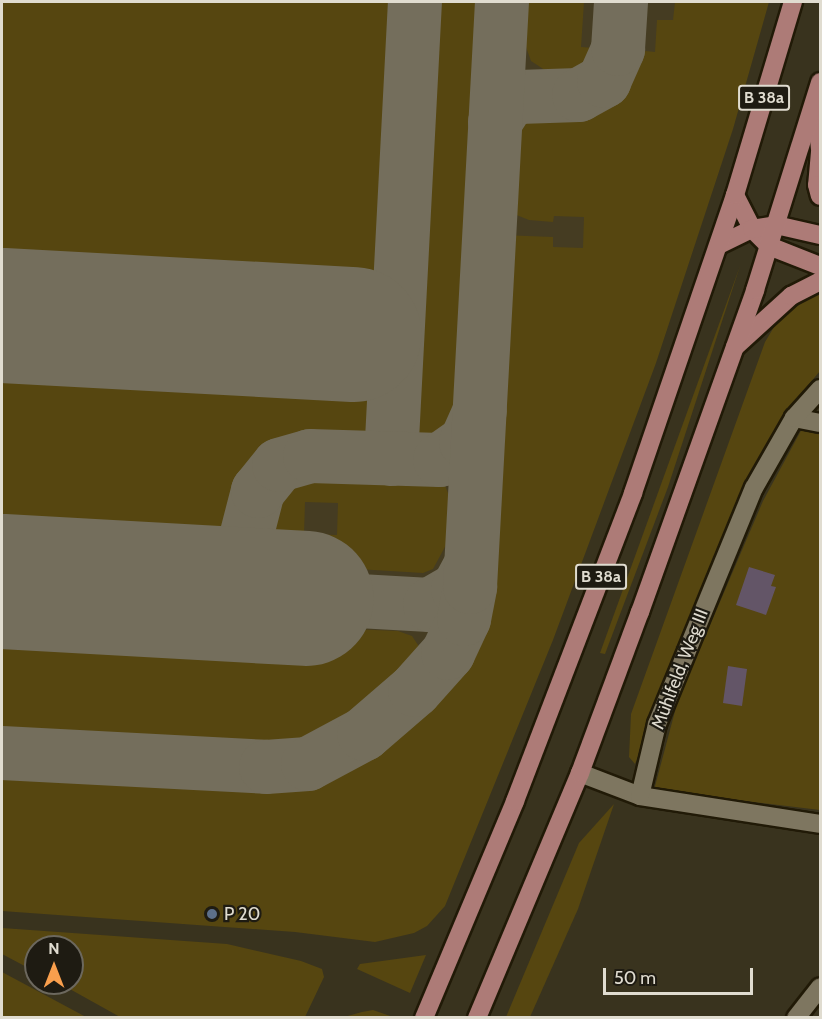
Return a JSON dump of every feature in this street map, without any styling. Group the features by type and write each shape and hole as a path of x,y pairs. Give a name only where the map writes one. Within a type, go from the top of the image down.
{"main road":[{"name":"B 38a","path":"424,1017 515,801 625,515 719,245 793,2"},
{"name":"B 38a","path":"477,1017 579,773 734,348 776,225 818,90"},
{"path":"818,90 820,150 817,185 820,196"},
{"path":"735,195 752,229 769,246 820,266"},
{"path":"719,245 752,229 776,225 820,235"},
{"path":"734,348 791,296 820,281"}],"street":[{"name":"Mühlfeld, Weg III","path":"640,796 657,724 753,488 794,418 820,389"},
{"path":"794,418 820,423"},
{"path":"579,773 640,796 820,824"},
{"path":"796,1017 820,987"}],"shaded area":[{"path":"2,2 688,2 489,765 2,857"},
{"path":"2,2 488,2 468,366 455,420 448,431 407,445 319,439 298,440 269,451 247,471 235,498 224,543 212,554 2,543"},
{"path":"516,2 584,2 581,47 594,48 584,69 554,76 531,61 517,22"},
{"path":"675,2 769,2 733,129 656,363 553,640 445,906 427,926 414,933 375,942 295,932 2,911 2,768 298,782 334,769 373,746 464,660 482,614 504,235 553,237 553,247 583,248 584,217 554,216 553,222 529,220 514,214 506,200 510,140 514,128 531,111 586,105 612,90 625,78 635,50 655,52 657,20 673,20"},
{"path":"740,266 668,487 605,654 600,653"},
{"path":"820,290 820,371 787,410 744,489 635,764 629,757 631,714 765,342 783,312"},
{"path":"804,425 820,429 820,810 654,790 678,700 763,501"},
{"path":"316,470 431,477 444,483 452,503 453,532 433,569 423,573 308,566 308,562 266,559 270,506 274,494 292,475","holes":["305,502 338,503 337,535 304,534"]},
{"path":"2,616 304,632 305,627 398,631 412,636 420,648 407,676 353,723 289,752 2,737"},
{"path":"614,804 578,909 530,1017 506,1017 579,843"},
{"path":"2,928 227,944 301,961 322,969 324,977 305,1017 120,1017 81,995 84,995 84,935 24,935 24,966 2,954"},
{"path":"426,955 410,993 357,969 360,964"},
{"path":"2,972 24,984 24,995 45,995 86,1017 2,1017"},
{"path":"373,1010 393,1017 344,1017 362,1012"}],"building":[{"path":"749,567 775,575 771,586 776,587 766,615 736,605"},
{"path":"728,666 747,669 742,706 723,703"}],"taxiway":[{"path":"391,459 415,2"},
{"path":"2,753 266,767 308,764 364,734 415,690 448,653 464,619 470,587 502,2"},
{"path":"495,122 508,102 519,97 579,95 604,81 618,49 621,2"},
{"path":"353,334 397,336"},
{"path":"200,591 228,586 236,576 258,491 279,465 310,456 440,460 466,442 480,411"},
{"path":"306,598 430,605 458,589 471,565"}],"runway":[{"path":"2,315 353,334"},
{"path":"2,581 306,598"}],"place":[{"name":"P 20","path":"212,914"}]}
